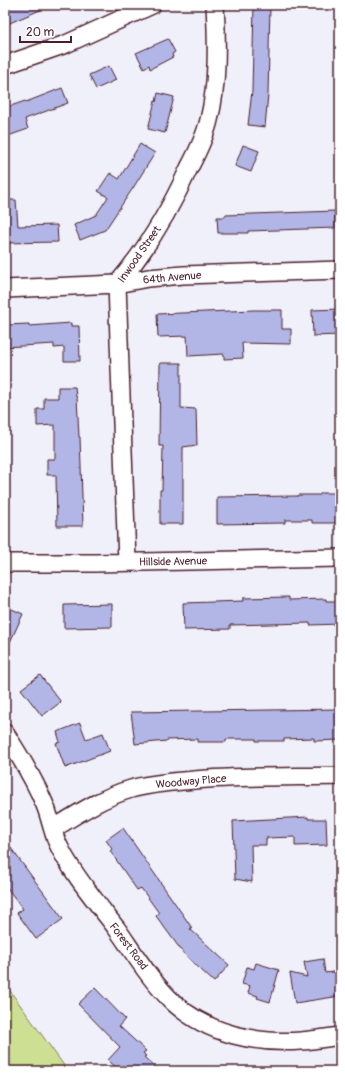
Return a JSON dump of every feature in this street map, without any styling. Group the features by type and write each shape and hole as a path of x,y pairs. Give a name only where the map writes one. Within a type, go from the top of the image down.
{"street":[{"path":"5,65 66,44 152,5"},
{"name":"Inwood Street","path":"127,562 116,284 134,264 152,238 185,178 200,146 209,121 214,98 216,38 215,5"},
{"name":"64th Avenue","path":"5,289 116,284 148,278 183,275 340,270"},
{"name":"Hillside Avenue","path":"5,563 340,558"},
{"name":"Forest Road","path":"5,734 22,758 33,780 45,806 57,842 69,863 146,968 174,1002 195,1020 211,1027 250,1039 301,1041 340,1036"},
{"name":"Woodway Place","path":"53,829 103,800 131,788 168,782 227,778 340,776"}],"green space":[{"path":"5,984 68,1071 5,1071"}],"building":[{"path":"12,5 52,5 5,25 5,7"},
{"path":"254,5 270,5 268,94 265,127 248,125 252,91"},
{"path":"168,39 175,52 172,54 173,57 150,69 149,65 144,68 136,53"},
{"path":"109,66 116,80 96,89 89,75"},
{"path":"62,88 68,103 25,119 28,129 8,136 5,127 5,108 25,101 26,102"},
{"path":"158,93 174,97 165,133 148,129"},
{"path":"140,144 155,153 105,230 80,240 74,225 96,215 108,197 98,191 110,173 119,179"},
{"path":"243,145 259,151 251,172 235,166"},
{"path":"5,200 16,200 18,226 57,225 58,242 5,243"},
{"path":"335,211 335,228 248,231 248,233 218,233 217,217 225,217 225,215"},
{"path":"340,309 340,335 313,336 312,310"},
{"path":"282,310 282,329 291,329 291,344 242,343 243,358 224,359 224,354 188,356 187,336 158,337 157,314"},
{"path":"71,323 71,326 79,326 80,361 64,361 64,347 54,348 54,344 5,347 5,325 29,324 29,326"},
{"path":"160,363 181,363 181,408 196,409 197,445 183,447 183,524 160,524 160,490 162,490 163,446 159,446"},
{"path":"58,387 75,387 77,397 83,526 57,526 56,475 47,475 47,459 55,459 55,425 37,426 37,409 44,409 44,398 58,398"},
{"path":"321,493 337,493 337,523 312,523 312,520 285,520 285,523 217,524 217,497 298,496 320,495"},
{"path":"289,597 289,600 326,599 326,601 340,601 340,624 310,625 310,623 230,625 230,629 184,630 183,603 243,601 243,598"},
{"path":"112,604 112,627 64,628 64,605"},
{"path":"5,606 23,614 5,653"},
{"path":"40,675 61,702 42,716 21,689"},
{"path":"340,709 340,740 314,741 314,738 284,739 284,741 226,739 226,742 197,742 197,739 167,740 135,744 131,712"},
{"path":"80,723 86,739 103,733 110,751 65,768 56,743 60,742 57,732"},
{"path":"308,817 308,819 326,819 327,845 295,846 295,837 266,838 266,845 251,845 252,882 235,879 233,821"},
{"path":"123,828 192,928 190,929 229,965 214,982 184,954 156,916 159,913 141,888 137,890 110,851 112,849 106,840"},
{"path":"5,840 63,919 36,939 17,913 23,909 5,885"},
{"path":"323,959 325,973 340,971 340,996 295,1003 290,973 307,977 304,962"},
{"path":"256,963 279,970 270,1002 257,998 258,996 248,993 250,986 242,984 247,967 254,969"},
{"path":"95,988 125,1019 119,1026 146,1051 143,1053 146,1056 144,1057 159,1071 120,1071 108,1060 120,1047 78,1004"}]}
